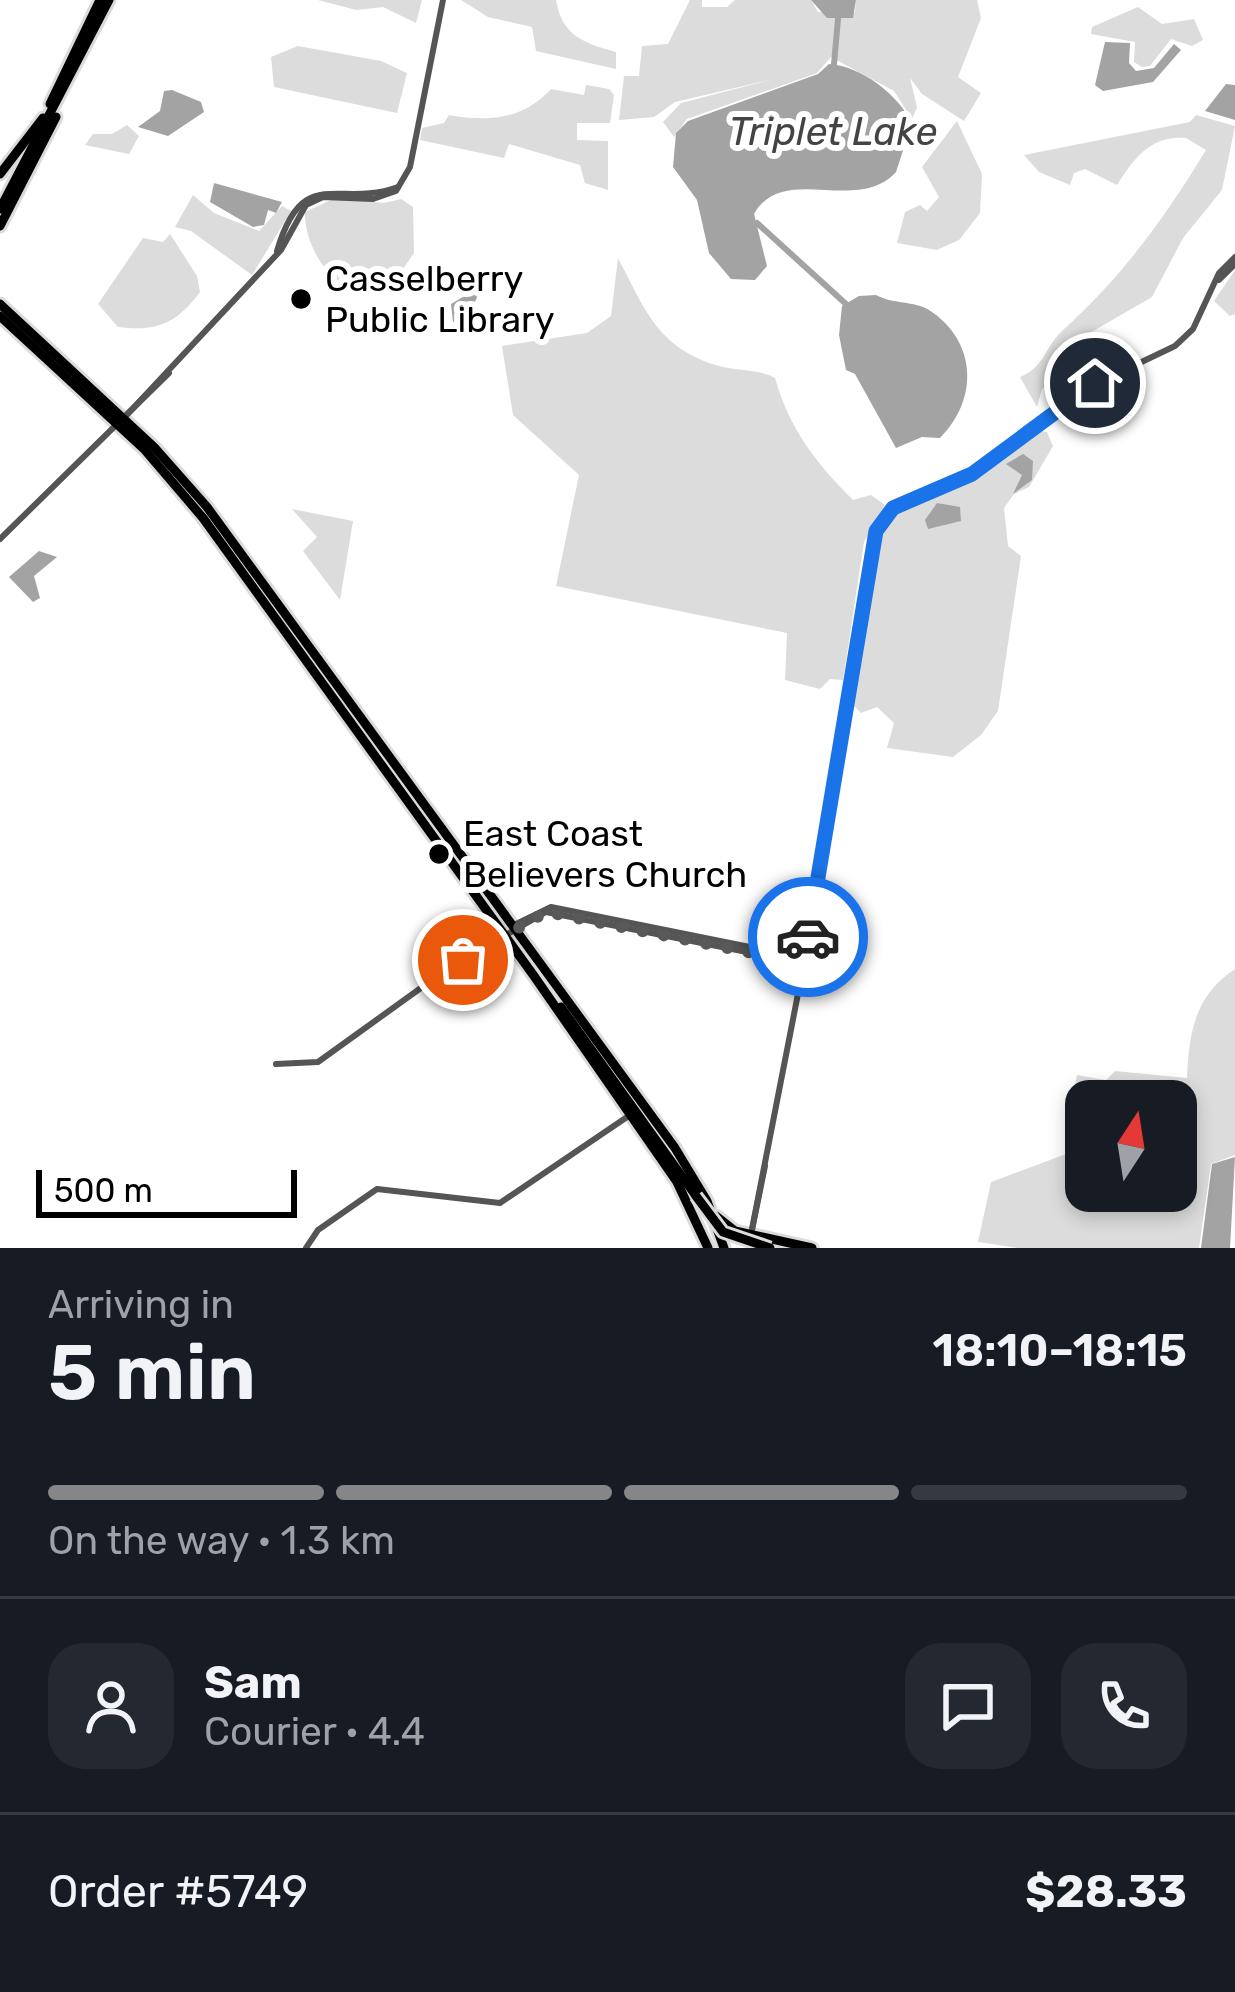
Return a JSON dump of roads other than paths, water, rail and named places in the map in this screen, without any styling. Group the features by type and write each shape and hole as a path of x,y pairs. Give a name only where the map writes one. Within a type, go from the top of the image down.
{"main road":[{"path":"0,209 65,89 102,3"},
{"path":"0,199 102,3"},
{"path":"0,226 50,130 65,89"},
{"path":"0,174 44,118"},
{"path":"0,304 203,502 416,812 451,844 534,976 637,1110 708,1248"},
{"path":"0,316 120,422 187,489 320,679 345,696 723,1232 770,1248"},
{"path":"701,1199 727,1227 750,1238 812,1248"},
{"path":"701,1199 727,1248 750,1238"}],"street":[{"path":"0,539 182,356 277,251 298,214 314,200 341,194 381,198 398,187 409,172 443,0"},
{"path":"750,1238 804,961 870,547 880,524 906,500 972,474 1085,388 1175,346 1193,329 1216,283 1235,261"},
{"path":"276,1064 318,1062 538,912 804,961"},
{"path":"307,1248 319,1230 377,1189 484,1205 511,1199 637,1110"}],"water":[{"name":"Triplet Lake","path":"811,0 856,0 853,18 827,18"},
{"path":"1105,42 1130,43 1129,63 1136,71 1154,68 1174,44 1181,50 1153,82 1103,91 1095,85"},
{"name":"Triplet Lake","path":"829,64 866,76 906,113 912,123 896,172 880,184 861,189 801,189 767,199 754,214 767,266 755,280 731,279 709,253 697,200 673,167 676,133 688,121 818,74"},
{"path":"1226,84 1235,85 1235,120 1205,111"},
{"path":"164,91 201,102 204,112 168,136 138,127 160,111"},
{"path":"214,183 282,202 276,213 268,210 264,225 253,227 210,202"},
{"path":"473,291 478,295 474,304 478,320 453,322 451,304"},
{"path":"876,295 929,310 945,323 964,354 966,389 953,423 940,438 922,437 896,448 855,374 846,370 839,335 842,306 859,296"},
{"path":"1023,454 1033,461 1032,480 1013,494 1022,475 1006,464"},
{"path":"937,503 960,507 961,521 928,529 925,520"},
{"path":"39,551 57,557 34,576 40,598 33,602 9,577"},
{"path":"1235,1157 1230,1248 1201,1248 1212,1164"}],"waterway":[{"path":"834,64 838,19"},
{"path":"757,223 846,304"}],"place":[{"name":"Casselberry Public Library","path":"301,299"},
{"name":"East Coast Believers Church","path":"439,854"}]}
